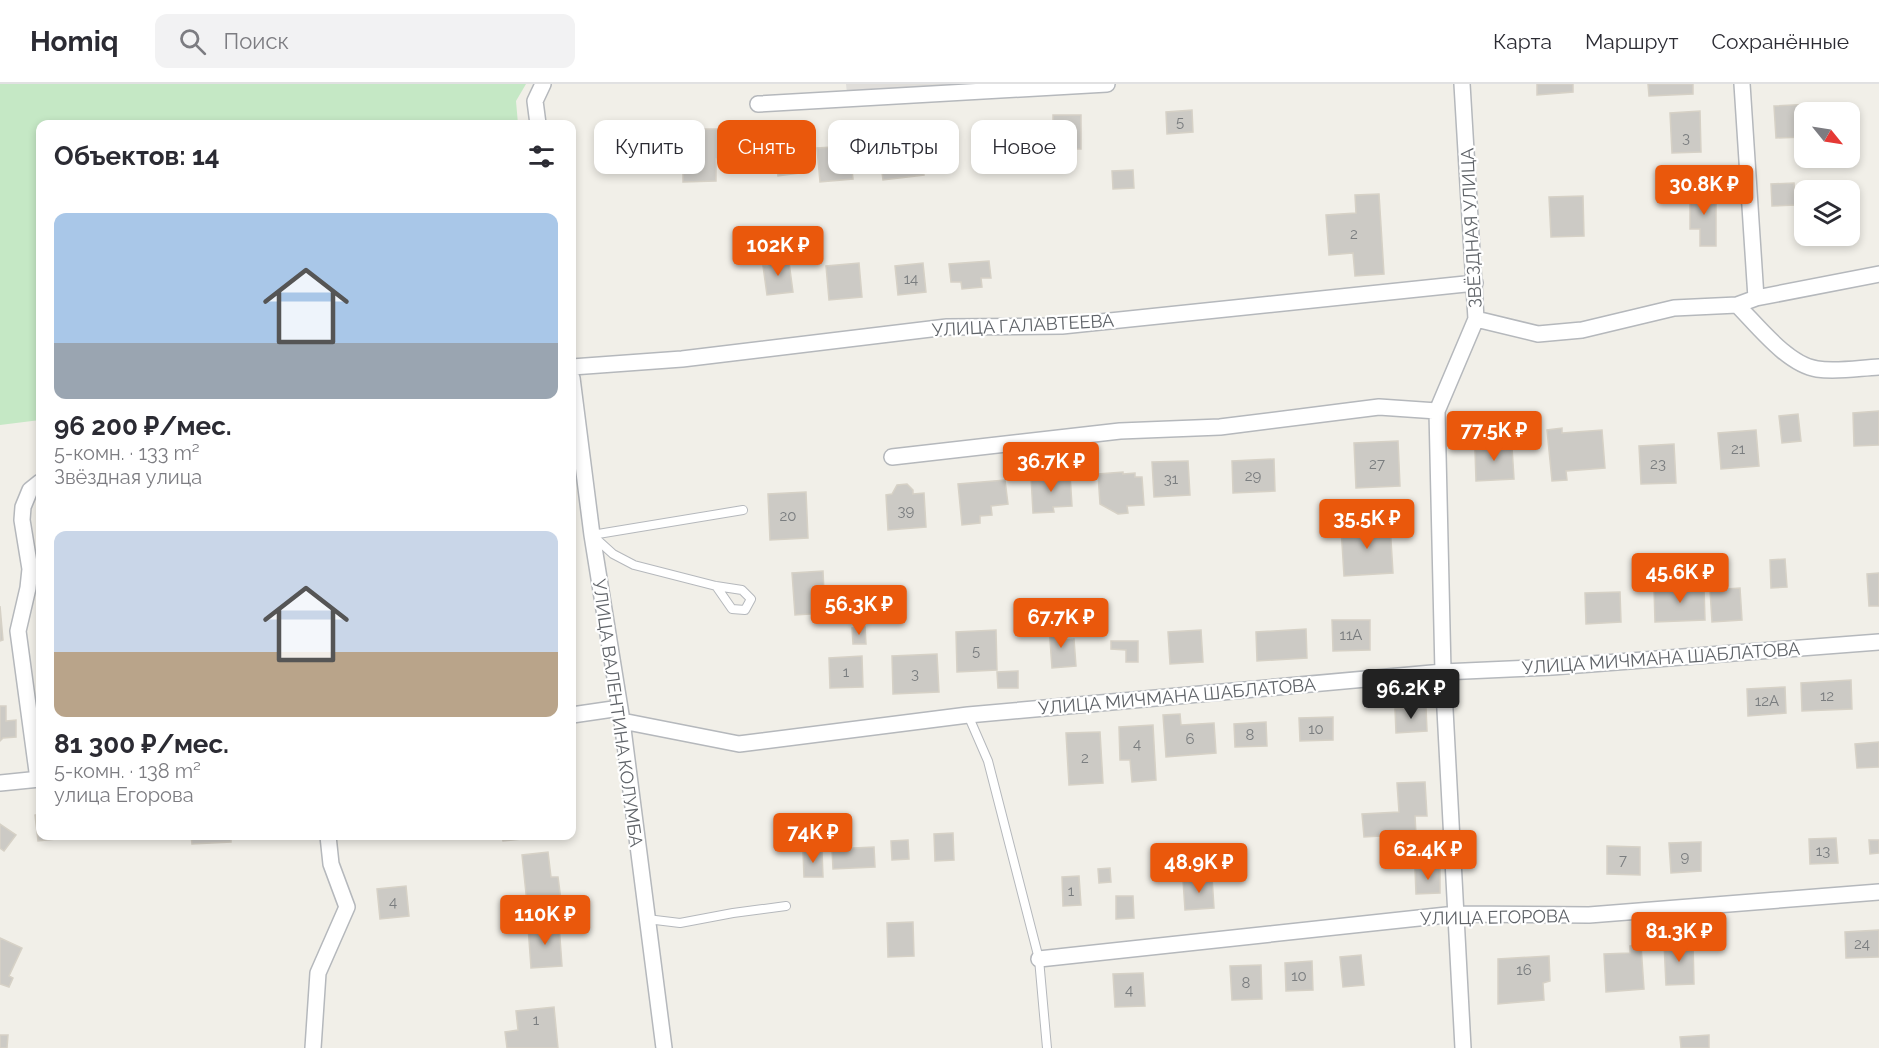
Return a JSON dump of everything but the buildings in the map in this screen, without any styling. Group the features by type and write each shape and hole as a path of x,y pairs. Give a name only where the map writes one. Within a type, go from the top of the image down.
{"street":[{"path":"537,120 535,101 543,84"},
{"path":"758,104 1107,84"},
{"name":"ЗВЁЗДНАЯ УЛИЦА","path":"1462,84 1476,319 1437,411 1443,672 1463,1048"},
{"path":"1742,84 1756,298"},
{"path":"1476,319 1538,334 1582,330 1674,308 1737,305 1756,298 1879,274"},
{"name":"УЛИЦА ГАЛАВТЕЕВА","path":"576,367 682,359 947,327 1062,326 1475,283"},
{"path":"1737,305 1790,357 1803,365 1817,369 1879,367"},
{"path":"892,457 1120,430 1220,426 1379,407 1437,411"},
{"name":"УЛИЦА ВАЛЕНТИНА КОЛУМБА","path":"576,410 592,536 621,715 664,1048"},
{"path":"36,486 26,497 22,520 30,569 18,631 36,758"},
{"name":"УЛИЦА МИЧМАНА ШАБЛАТОВА","path":"576,715 621,715 739,744 968,715 1443,672 1552,667 1879,642"},
{"path":"0,783 36,779"},
{"path":"314,1047 318,973 347,907 331,864 328,840"},
{"name":"УЛИЦА ЕГОРОВА","path":"1039,959 1456,914 1589,915 1879,892"}],"lane":[{"path":"592,536 743,510"},
{"path":"592,536 614,554 634,565 716,586"},
{"path":"968,715 988,761 1039,959 1047,1048"},
{"path":"646,919 680,924 733,913 786,906"}],"shaded area":[{"path":"846,84 987,84 847,93"}],"green space":[{"path":"0,84 526,84 516,101 518,120 36,120 36,420 0,425"}]}
